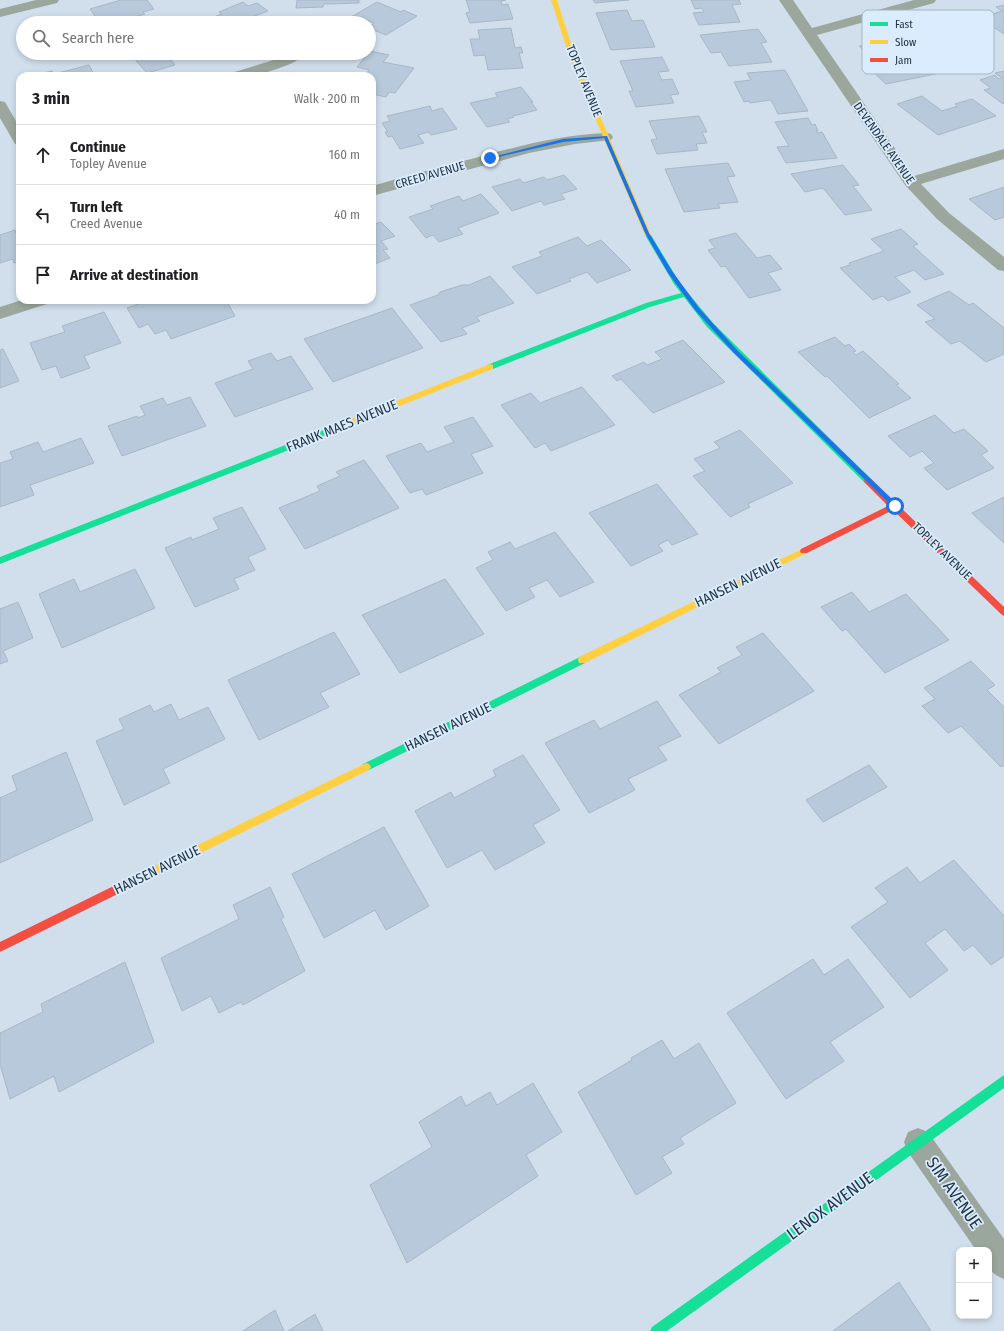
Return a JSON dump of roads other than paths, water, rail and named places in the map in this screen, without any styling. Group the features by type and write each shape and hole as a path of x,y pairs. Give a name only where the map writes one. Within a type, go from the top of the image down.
{"street":[{"path":"0,13 52,0"},
{"name":"TOPLEY AVENUE","path":"554,0 574,62 647,233 685,294 710,325 732,348 1004,612"},
{"name":"DEVENDALE AVENUE","path":"786,0 910,182 943,216 1004,266"},
{"path":"892,10 929,0"},
{"path":"808,33 862,18"},
{"path":"249,72 286,60"},
{"path":"0,105 16,140"},
{"name":"CREED AVENUE","path":"376,191 464,165 549,143 578,138 606,137"},
{"path":"910,182 945,173 1004,154"},
{"name":"FRANK MAES AVENUE","path":"0,561 648,305 685,294"},
{"path":"0,313 28,304"},
{"name":"HANSEN AVENUE","path":"0,947 895,506"},
{"name":"LENOX AVENUE","path":"656,1331 1004,1081"},
{"name":"SIM AVENUE","path":"918,1142 1004,1264"}]}
